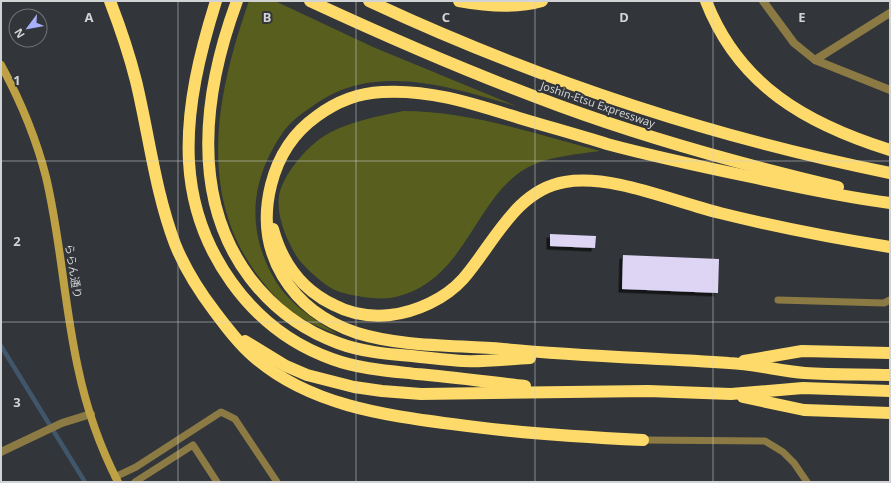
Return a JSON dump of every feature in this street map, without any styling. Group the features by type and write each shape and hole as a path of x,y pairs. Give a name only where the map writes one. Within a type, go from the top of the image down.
{"highway":[{"path":"110,1 128,50 136,81 167,222 185,267 210,306 240,344 271,370 312,392 357,409 406,418 472,427 540,434 643,440"},
{"path":"216,1 201,55 192,108 189,162 192,191 204,234 214,254 226,274 255,312 292,341 312,352 334,360 375,369 574,392"},
{"path":"237,1 221,52 214,84 207,138 210,185 222,230 232,250 244,270 272,303 296,322 338,344 381,353 465,361 575,356"},
{"name":"Joshin-Etsu Expressway","path":"310,1 482,77 561,107 718,156 790,176 890,199"},
{"name":"Joshin-Etsu Expressway","path":"369,1 491,53 654,111 799,152 890,173"},
{"path":"458,1 497,6 517,5 542,1"},
{"path":"706,1 722,33 736,55 752,74 771,92 792,108 837,132 890,150"},
{"path":"890,203 814,190 673,160 554,129 460,100 423,93 395,91 358,95 341,101 312,119 298,132 287,146 279,161 268,196 266,213 267,231 276,266 286,282 298,297 327,320 360,334 402,342 575,356 732,363 803,373 890,375"},
{"path":"268,196 275,236 281,253 291,269 305,285 329,303 344,311 363,314 393,314 417,309 449,291 462,280 520,205 548,187 564,182 598,181 616,184 733,216 807,233 890,248"},
{"path":"210,306 230,328 266,355 286,366 331,382 375,390 421,394 574,392 731,394 803,388 890,391"},
{"path":"732,363 802,350 890,353"},
{"path":"731,394 804,410 890,412"}],"street":[{"path":"763,1 794,43 815,60 890,90"},
{"path":"815,60 890,13"},
{"name":"ららん通り","path":"1,65 31,130 46,176 55,221 78,368 91,414 116,479"},
{"path":"1,452 62,423 91,414"}],"lane":[{"path":"778,300 884,303 890,300"},
{"path":"116,479 221,412 235,419 276,482"},
{"path":"643,440 765,441 794,462 806,482"},
{"path":"135,482 193,445 217,482"}],"green space":[{"path":"249,1 275,1 373,47 516,106 475,94 432,85 389,81 368,83 347,88 328,96 299,116 286,129 269,156 258,187 256,203 257,234 267,265 281,289 312,318 339,335 313,324 292,312 265,285 237,241 225,208 219,174 218,139 222,104 229,69"},
{"path":"403,111 428,112 478,119 600,151 542,161 514,176 483,214 455,256 437,275 416,290 390,298 359,296 336,291 322,282 308,269 300,261 293,250 285,233 280,215 279,197 281,188 291,169 300,157 325,135 346,125"}],"building":[{"path":"550,234 596,236 595,248 550,246"},
{"path":"623,255 719,259 718,293 622,289"}],"waterway":[{"path":"1,346 85,482"}]}
